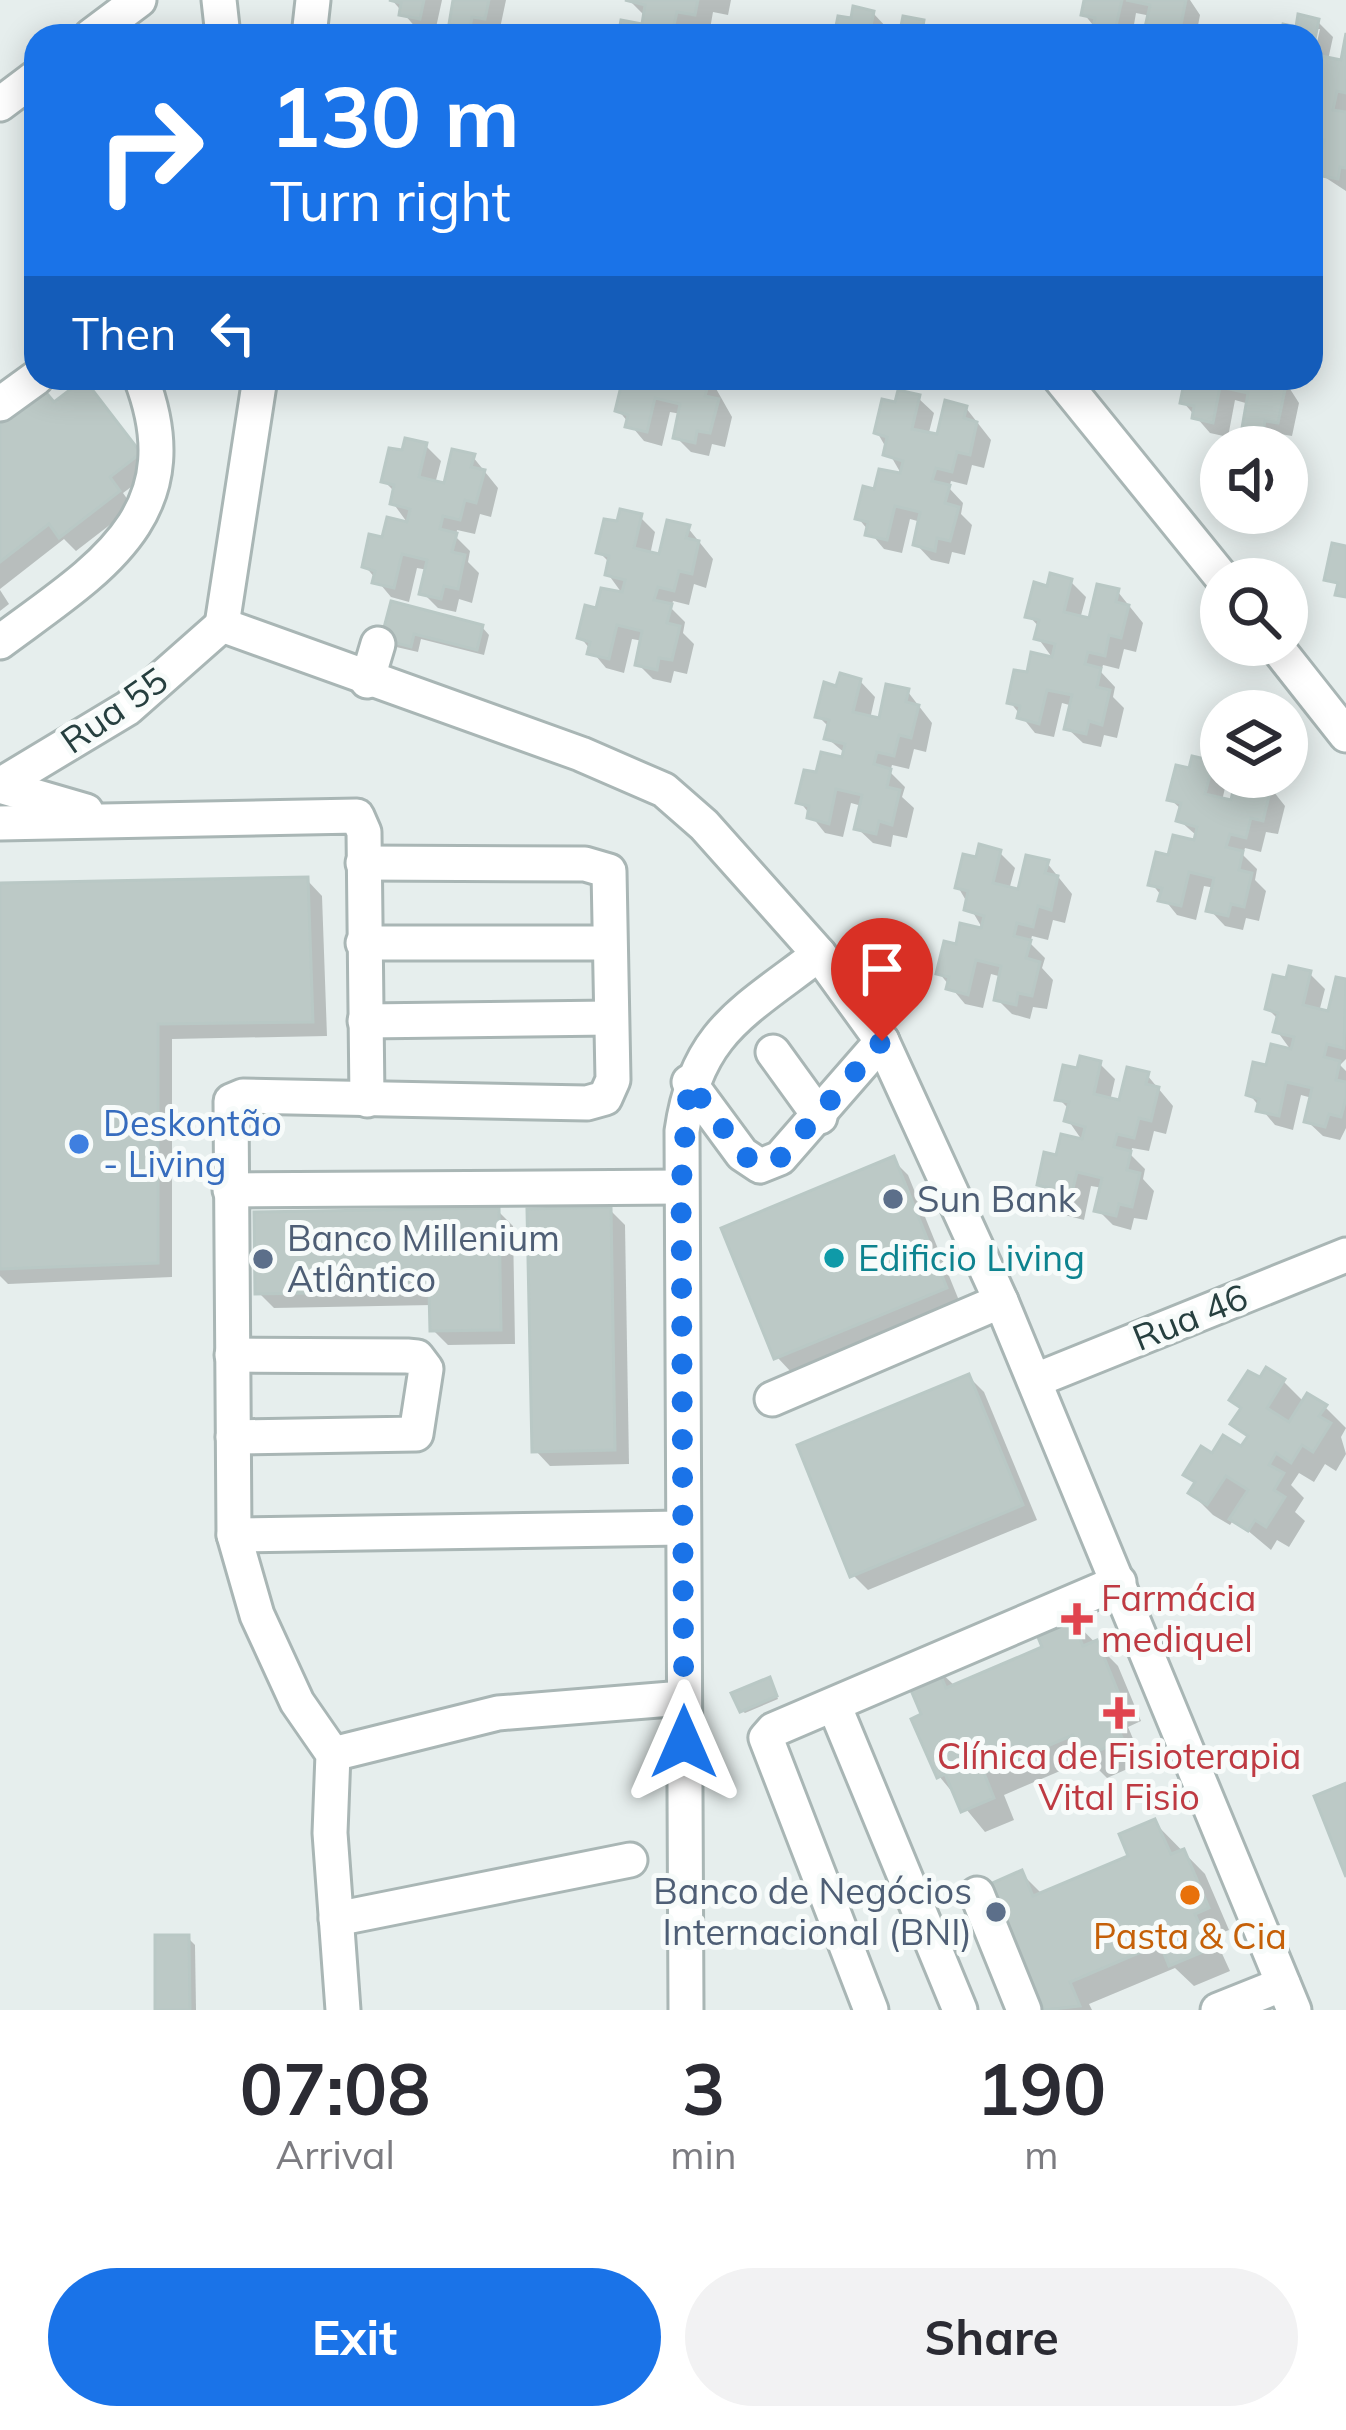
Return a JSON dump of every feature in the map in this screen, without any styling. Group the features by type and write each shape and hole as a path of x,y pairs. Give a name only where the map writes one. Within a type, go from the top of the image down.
{"street":[{"path":"107,24 139,0"},
{"path":"0,642 136,530 151,492 156,449 144,390"},
{"path":"258,390 222,625 367,681 581,754 664,790 704,825 820,954 882,1041 1036,1380 1288,1997 1218,2010"},
{"path":"1070,390 1206,558"},
{"name":"Rua 55","path":"0,786 128,708 222,625"},
{"path":"367,681 378,644"},
{"path":"1292,666 1346,735"},
{"path":"0,786 122,822"},
{"path":"0,823 357,816 364,832 367,1100"},
{"path":"343,2010 330,1833 333,1754 297,1702 267,1637 234,1535 232,1101 237,1097 586,1102 605,1098 613,1080 609,943 613,878 604,867 363,863"},
{"path":"363,944 609,943"},
{"path":"686,2010 681,1187 689,1082 706,1049 820,954"},
{"path":"365,1021 611,1018"},
{"path":"689,1082 742,1154 760,1166 780,1158 820,1118 882,1041"},
{"path":"773,1052 820,1118"},
{"path":"230,1190 681,1187"},
{"name":"Rua 46","path":"1036,1380 1346,1255"},
{"path":"772,1399 1000,1301"},
{"path":"232,1355 407,1356 417,1357 426,1369 416,1434 233,1437"},
{"path":"234,1535 682,1528"},
{"path":"871,2010 765,1744 773,1730 1119,1582"},
{"path":"333,1754 499,1713 683,1698"},
{"path":"834,1705 960,2010"},
{"path":"336,1919 630,1860"},
{"path":"977,1894 1024,2010"}],"building":[{"path":"389,0 424,0 420,19 399,15 401,3"},
{"path":"453,0 489,0 485,19 472,17 471,24 449,24"},
{"path":"625,0 698,0 695,15 677,12 674,24 642,24 645,5"},
{"path":"1084,0 1122,0 1117,24 1094,24 1095,18 1081,15"},
{"path":"1126,0 1186,0 1181,24 1146,24 1150,5"},
{"path":"853,6 874,11 871,24 836,24 838,16 851,18"},
{"path":"1298,14 1319,19 1318,24 1296,24"},
{"path":"903,16 924,20 923,24 901,24"},
{"path":"1346,33 1346,93 1337,91 1333,110 1346,112 1346,168 1340,167 1338,179 1323,176 1323,56 1341,60"},
{"path":"29,390 44,390 54,402 70,390 92,390 141,453 110,477 120,491 59,538 49,524 0,562 0,412"},
{"path":"620,390 707,390 705,396 719,399 710,433 697,431 695,443 673,438 680,404 655,398 647,432 625,427 628,415 615,411"},
{"path":"898,390 920,395 912,429 937,434 945,400 967,406 964,418 977,422 970,455 957,452 952,472 936,468 932,481 950,485 945,503 959,507 950,541 937,538 935,551 913,545 920,512 895,506 887,540 865,535 868,522 855,519 863,486 874,489 879,469 900,473 903,461 883,455 887,437 874,433 882,399 895,402"},
{"path":"1183,390 1219,390 1213,423 1192,418 1194,406 1180,403"},
{"path":"1234,390 1285,390 1278,423 1242,426 1248,393"},
{"path":"405,438 427,443 419,477 444,483 452,449 475,454 471,467 485,470 476,503 465,500 460,520 443,516 440,529 457,533 452,552 465,555 458,589 444,586 441,599 419,594 427,560 402,554 394,588 372,583 375,571 362,567 369,534 382,537 387,517 407,522 410,509 390,504 394,485 381,482 389,448 402,450"},
{"path":"620,509 642,514 634,548 659,554 667,520 690,525 686,538 699,541 692,574 679,571 674,591 658,587 654,600 672,604 667,623 680,626 672,660 659,658 657,670 635,665 642,631 617,625 609,659 587,654 590,642 577,638 585,605 596,608 601,588 622,592 625,580 605,575 609,556 596,553 604,519 617,521"},
{"path":"1332,543 1346,546 1346,597 1335,595 1338,583 1324,580"},
{"path":"1050,573 1072,579 1064,612 1089,618 1097,584 1119,589 1116,602 1129,605 1121,638 1109,635 1105,656 1088,652 1085,664 1101,668 1097,687 1110,690 1102,725 1089,721 1086,734 1064,729 1072,695 1047,690 1039,724 1017,718 1020,706 1007,703 1014,670 1027,672 1031,652 1052,657 1055,644 1034,639 1039,620 1025,617 1034,582 1047,586"},
{"path":"391,601 483,625 477,650 414,634 411,647 381,639"},
{"path":"840,673 861,679 853,712 879,718 886,684 909,689 906,702 919,705 911,738 899,735 894,756 877,752 874,764 891,769 887,787 900,790 892,825 879,821 876,834 854,829 862,795 836,789 829,824 807,818 809,806 796,803 804,770 816,772 821,752 842,757 845,744 824,739 829,720 815,717 824,682 836,686"},
{"path":"1192,756 1200,758 1200,798 1269,798 1263,821 1251,818 1246,838 1230,834 1226,847 1243,851 1239,870 1252,873 1244,907 1231,904 1228,916 1206,911 1214,878 1189,872 1181,906 1158,901 1162,888 1148,885 1156,852 1168,855 1173,835 1194,840 1197,827 1176,821 1181,803 1167,800 1176,765 1189,768"},
{"path":"979,844 1001,850 993,883 1018,889 1026,855 1049,860 1045,873 1058,876 1051,910 1038,906 1033,927 1017,923 1014,936 1031,940 1026,958 1040,962 1032,996 1018,993 1016,1005 994,1000 1001,966 976,960 968,995 946,989 949,977 936,974 944,941 956,944 960,923 981,928 984,916 964,910 968,891 955,888 963,854 976,857"},
{"name":"Deskontão - Living","path":"308,877 313,1022 158,1024 158,1263 0,1269 0,883"},
{"path":"1289,966 1311,971 1303,1005 1328,1011 1336,977 1346,979 1344,1048 1327,1044 1324,1057 1340,1061 1336,1080 1346,1082 1346,1098 1341,1117 1329,1114 1325,1127 1304,1122 1312,1088 1286,1082 1279,1116 1256,1111 1259,1099 1246,1095 1253,1062 1266,1065 1271,1044 1291,1049 1294,1037 1273,1032 1278,1013 1265,1009 1273,975 1286,978"},
{"path":"1080,1056 1101,1061 1094,1094 1119,1100 1127,1067 1149,1072 1146,1084 1159,1087 1151,1121 1139,1118 1134,1138 1117,1134 1114,1147 1131,1151 1127,1170 1140,1173 1132,1207 1119,1204 1116,1216 1094,1211 1102,1178 1077,1172 1069,1206 1047,1201 1049,1188 1037,1185 1044,1152 1056,1155 1061,1134 1082,1139 1085,1127 1064,1121 1069,1102 1055,1100 1063,1065 1077,1068"},
{"name":"Edificio Living","path":"894,1156 947,1288 774,1359 721,1228"},
{"path":"611,1207 615,1450 532,1452 527,1209"},
{"path":"499,1208 501,1330 430,1331 429,1291 255,1294 254,1212"},
{"path":"1266,1367 1285,1379 1267,1408 1289,1422 1307,1393 1327,1405 1319,1416 1331,1423 1313,1452 1302,1445 1291,1463 1276,1453 1269,1465 1284,1473 1274,1490 1285,1497 1266,1527 1255,1520 1248,1531 1229,1519 1248,1490 1226,1476 1207,1505 1188,1493 1195,1482 1183,1475 1201,1446 1212,1453 1223,1435 1241,1446 1248,1436 1230,1424 1241,1408 1229,1400 1248,1371 1260,1377"},
{"path":"969,1374 1023,1505 850,1577 797,1445"},
{"path":"1068,1610 1083,1646 1097,1640 1121,1699 1108,1705 1123,1740 1082,1758 1073,1735 984,1773 994,1798 961,1812 945,1774 937,1778 911,1719 921,1714 905,1676 935,1662 946,1688 1042,1647 1033,1625"},
{"path":"770,1677 777,1696 740,1712 731,1693"},
{"path":"1346,1783 1346,1877 1314,1796"},
{"path":"1155,1819 1171,1854 1184,1849 1209,1908 1195,1914 1210,1949 1169,1966 1160,1944 1070,1982 1080,2006 1044,2010 1032,1982 1024,1985 990,1884 1022,1870 1033,1896 1128,1856 1119,1834"},
{"path":"155,1935 189,1935 190,2010 155,2010"}],"place":[{"name":"Deskontão - Living","path":"79,1144"},
{"name":"Sun Bank","path":"893,1199"},
{"name":"Edificio Living","path":"834,1258"},
{"name":"Banco Millenium Atlântico","path":"263,1259"},
{"name":"Farmácia mediquel","path":"1077,1619"},
{"name":"Clínica de Fisioterapia Vital Fisio","path":"1119,1713"},
{"name":"Pasta & Cia","path":"1190,1895"},
{"name":"Banco de Negócios Internacional (BNI)","path":"996,1912"}],"route":[{"path":"684,1742 681,1187 689,1082 742,1154 760,1166 771,1164 820,1118 882,1041"}]}
